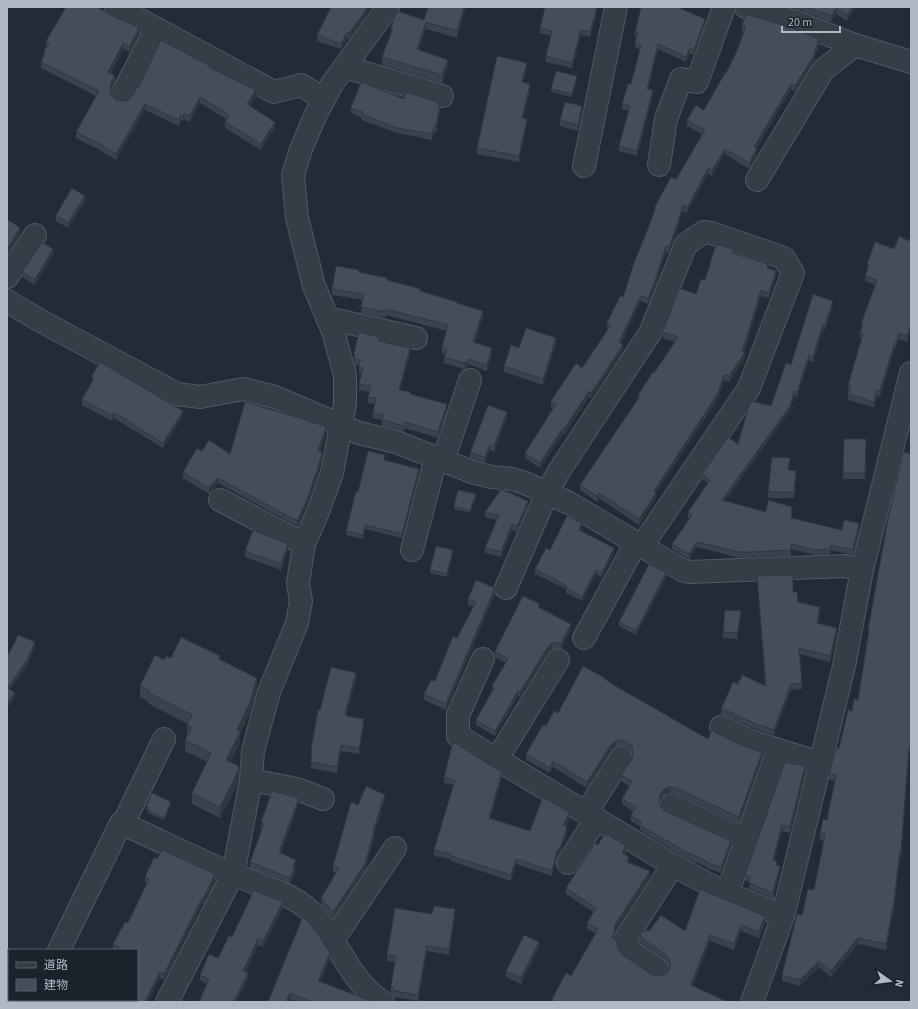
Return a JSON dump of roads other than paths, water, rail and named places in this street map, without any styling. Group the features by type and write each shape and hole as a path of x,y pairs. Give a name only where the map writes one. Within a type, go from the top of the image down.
{"street":[{"path":"116,7 274,92 301,85 324,99"},
{"path":"167,1002 233,874 251,780 253,751 269,692 297,623 301,601 298,583 304,544 318,512 332,473 342,425 345,404 344,375 332,331 314,286 297,218 293,175 304,142 324,99 388,7"},
{"path":"584,166 616,7"},
{"path":"659,165 666,119 681,79 697,82 724,7"},
{"path":"746,7 793,20 855,45 911,62"},
{"path":"122,94 156,29"},
{"path":"757,180 823,70 855,45"},
{"path":"345,67 442,96"},
{"path":"506,588 547,493 559,471 650,333 686,244 704,232 711,233 784,258 794,273 749,388 639,545 584,638"},
{"path":"7,277 36,235"},
{"path":"7,301 39,320 177,394 200,397 243,389 275,397 359,433 396,442 475,473 519,481 569,503 682,570 690,572 844,566 862,570"},
{"path":"327,318 416,338"},
{"path":"752,1002 783,916 844,666 862,570 911,373"},
{"path":"412,550 439,459 470,380"},
{"path":"220,500 304,544"},
{"path":"483,659 458,715 458,736 673,866 727,894 783,916"},
{"path":"497,759 558,660"},
{"path":"721,727 751,741 821,763"},
{"path":"59,949 164,739"},
{"path":"727,894 778,750"},
{"path":"568,863 621,758"},
{"path":"251,780 296,789 323,799"},
{"path":"671,805 746,840"},
{"path":"123,824 290,898 308,909 333,940 354,974 375,997 383,1002"},
{"path":"333,940 395,848"},
{"path":"658,970 630,951 626,938 673,866"}]}
